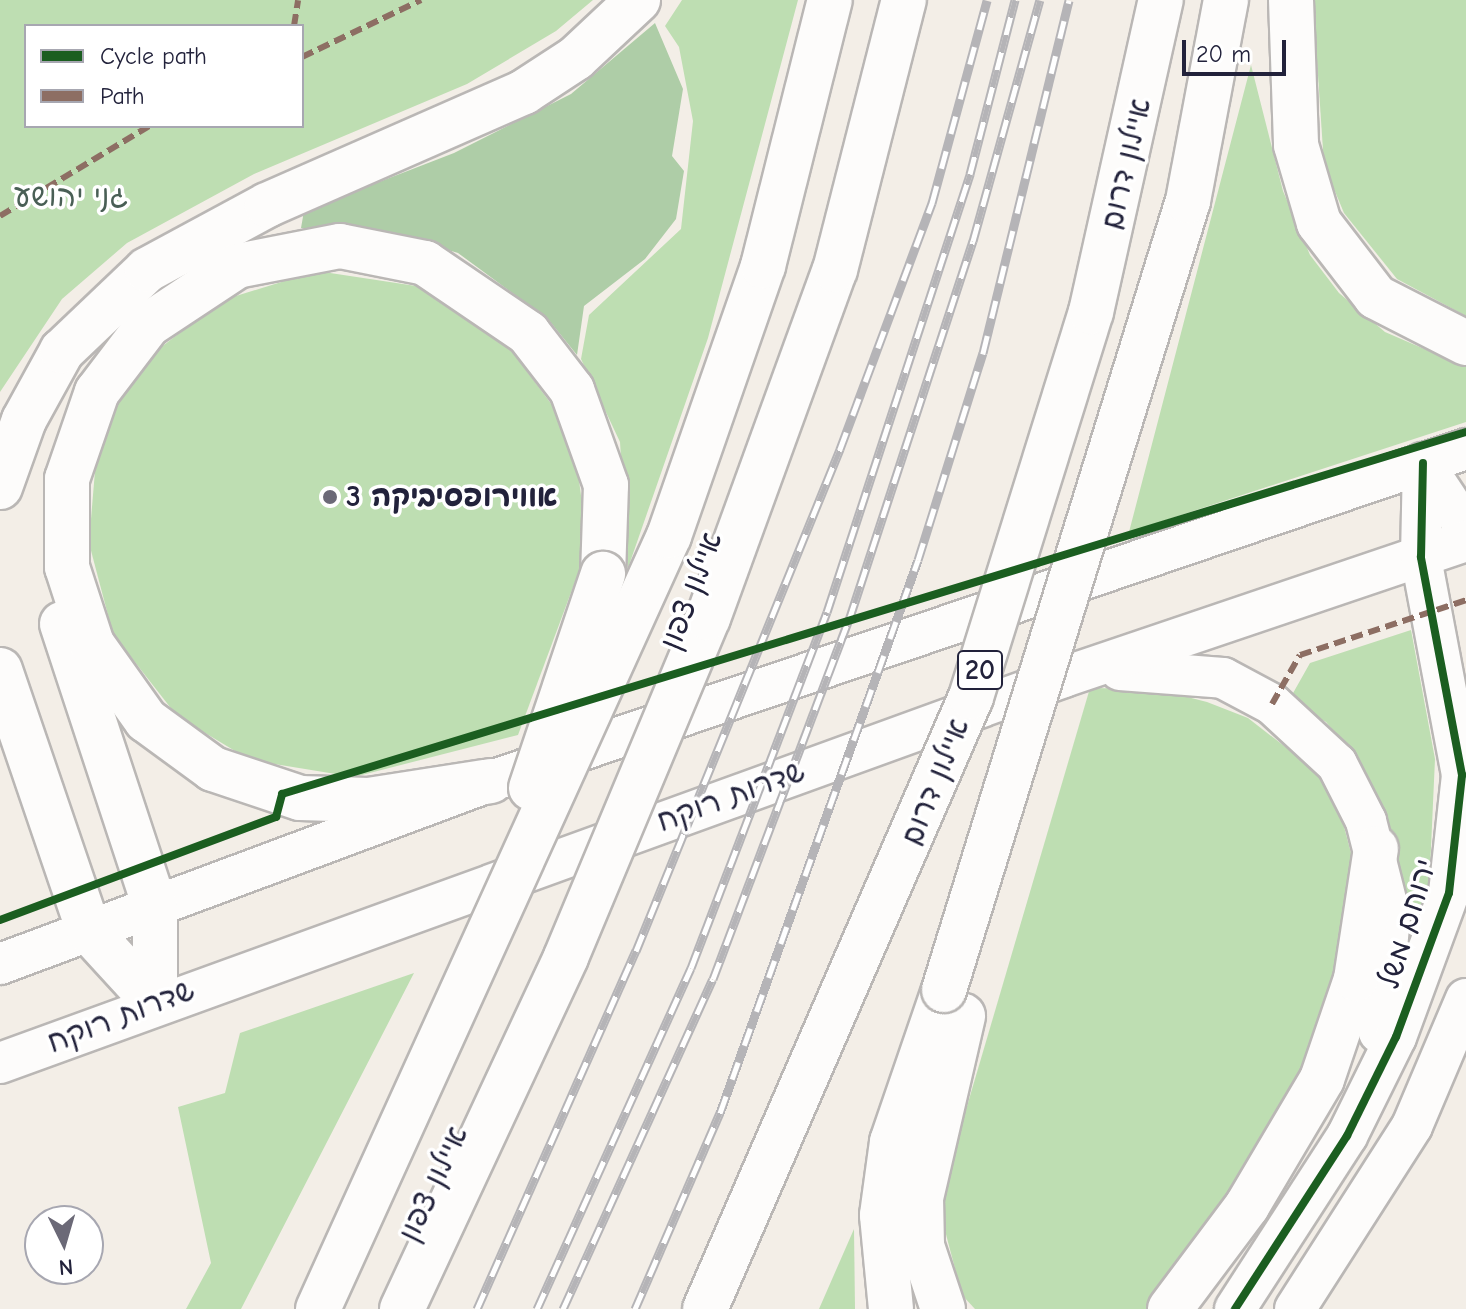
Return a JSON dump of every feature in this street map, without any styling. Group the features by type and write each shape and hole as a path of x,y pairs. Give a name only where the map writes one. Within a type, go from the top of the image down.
{"highway":[{"path":"0,487 24,420 62,351 147,270 267,205 524,92 576,58 638,0"},
{"path":"318,1309 433,1064 669,536 763,266 830,0"},
{"name":"איילון צפון","path":"402,1309 566,957 708,618 835,270 904,0"},
{"name":"איילון דרום","path":"705,1309 971,697 1091,312 1161,0"},
{"path":"943,1309 922,1246 923,1169 957,991 1188,201 1226,0"},
{"path":"1291,0 1296,145 1319,223 1363,286 1448,336"},
{"path":"155,1003 155,907 78,687 53,569 54,490 97,392 167,308 252,260 340,246 425,263 528,333 572,390 606,485 603,574 433,1064"},
{"path":"97,392 67,479 67,567 86,634 136,710 213,769 300,798 368,800 491,781"},
{"path":"0,670 89,931 155,1003"},
{"path":"1170,1309 1247,1206 1322,1079 1356,979 1376,849"},
{"path":"891,1309 882,1215 892,1142 957,991"},
{"path":"294,1309 407,1116"}],"main road":[{"path":"0,964 491,781 1466,449"},
{"path":"1423,463 1466,528"},
{"name":"ירוחם משל","path":"1235,1309 1347,1136 1436,938 1458,836 1454,713 1421,557 1423,463"},
{"name":"שדרות רוקח","path":"0,1063 155,1003 1064,677 1466,541"},
{"path":"1064,677 1163,669 1223,678 1249,690 1337,764 1376,849 1390,916 1389,974 1347,1136"},
{"path":"1412,1126 1466,999"},
{"path":"1295,1309 1412,1126 1466,1049"}],"green space":[{"name":"גני יהושע","path":"0,0 593,0 556,31 467,84 254,174 127,243 62,299 0,392"},
{"path":"682,0 798,0 708,338 628,568 620,442 581,359 589,315 681,229 693,121 679,47 665,26"},
{"path":"1313,0 1466,0 1466,316 1397,279 1344,213 1324,165"},
{"path":"655,23 683,89 672,156 684,171 676,219 645,259 584,306 577,355 548,319 458,253 412,239 301,228 304,211 454,153 571,94"},
{"path":"1251,65 1283,191 1310,255 1339,293 1385,332 1466,367 1466,422 1129,532"},
{"path":"317,271 416,286 511,350 558,413 577,465 584,518 579,571 518,735 354,777 250,760 177,716 113,634 89,543 96,459 118,404 156,351 223,300"},
{"path":"1411,630 1435,759 1428,914 1405,913 1382,805 1359,762 1326,722 1288,702 1310,663"},
{"path":"1090,688 1156,689 1207,702 1248,718 1315,770 1338,804 1355,868 1334,987 1303,1073 1244,1174 1147,1309 975,1309 962,1295 943,1223 945,1181"},
{"path":"414,973 241,1309 186,1309 211,1263 178,1107 225,1093 240,1033"},
{"path":"854,1229 855,1309 819,1309"}],"railway":[{"path":"477,1309 636,951 840,449 932,203 987,0"},
{"path":"537,1309 691,968 827,612 970,174 1015,0"},
{"path":"563,1309 713,979 849,620 973,241 1040,0"},
{"path":"635,1309 720,1113 918,560 983,353 1069,0"}],"marked path":[{"path":"294,24 298,0"},
{"path":"304,56 421,0"},
{"path":"0,216 146,128"},
{"path":"1272,704 1300,655 1466,600"}],"cycle path":[{"path":"0,920 276,817 282,794 1466,432"},
{"path":"1235,1309 1347,1136 1396,1037 1449,893 1462,775 1421,557 1423,463"}],"place":[{"name":"אווירופסיביקה 3","path":"330,497"}]}
